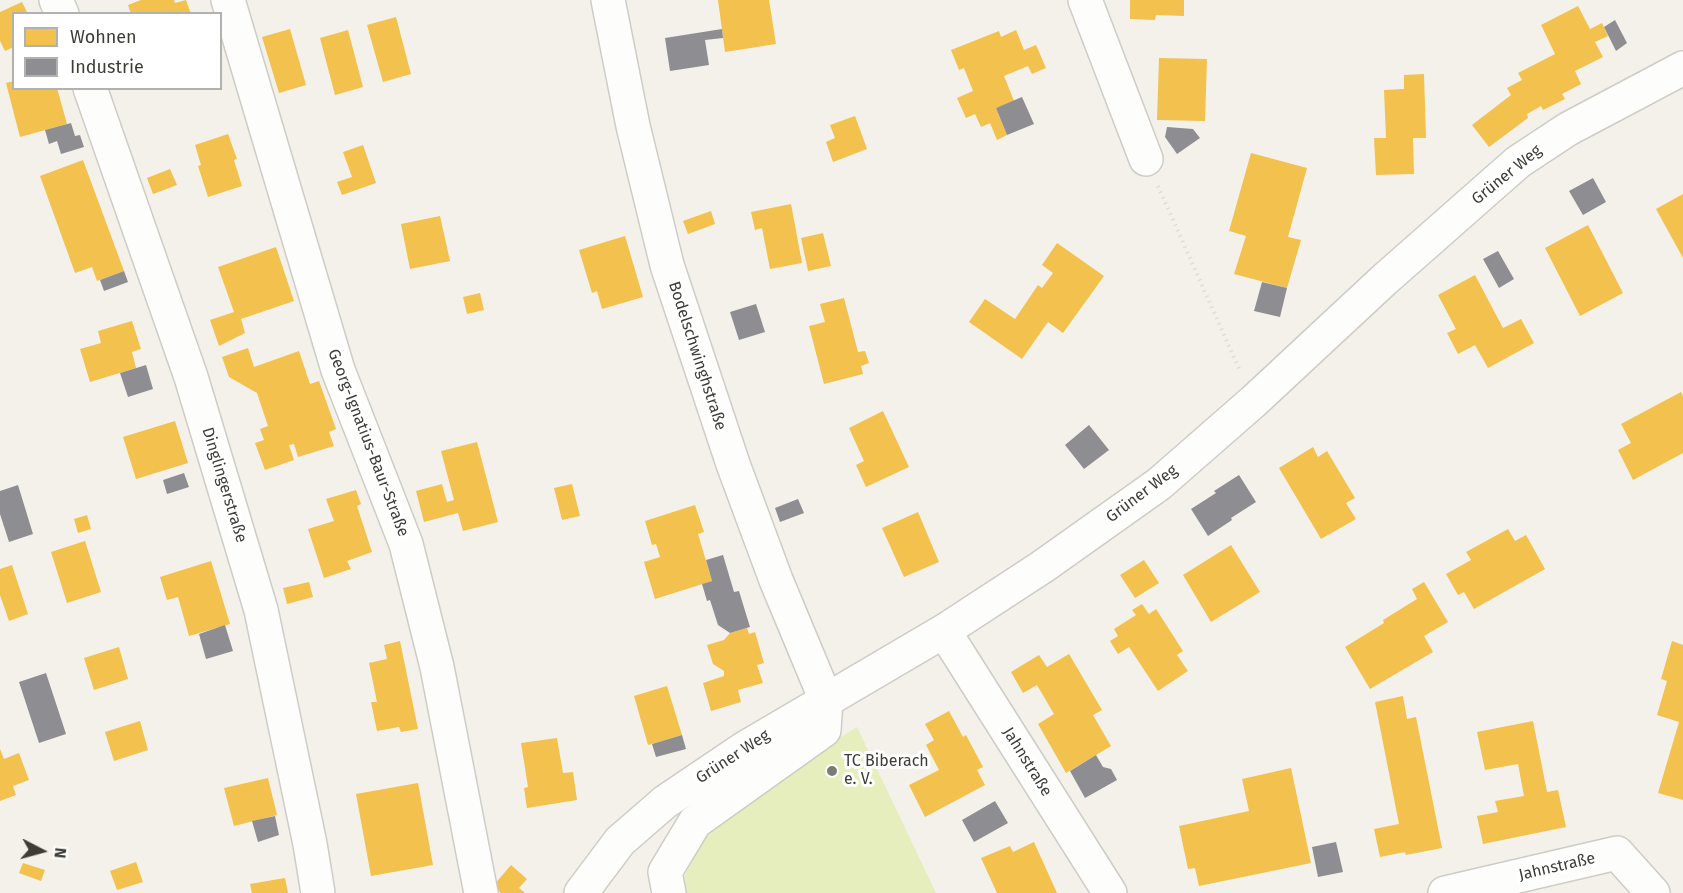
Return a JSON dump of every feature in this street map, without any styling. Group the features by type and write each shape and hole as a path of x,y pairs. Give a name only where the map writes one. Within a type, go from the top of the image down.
{"street":[{"name":"Georg-Ignatius-Baur-Straße","path":"228,0 338,370 406,544 437,668 481,893"},
{"name":"Bodelschwinghstraße","path":"608,0 633,126 667,265 733,464 776,580 826,700"},
{"path":"1084,0 1146,159"},
{"name":"Grüner Weg","path":"581,893 620,841 664,802 745,748 944,631 1042,567 1159,484 1518,162 1568,129 1683,68"},
{"name":"Dinglingerstraße","path":"91,90 191,377 261,610 310,844 318,893"},
{"name":"Jahnstraße","path":"944,631 1110,893"},
{"path":"669,893 665,872 695,822 824,730 826,700"},
{"name":"Jahnstraße","path":"1445,893 1617,853 1653,893"}],"path":[{"path":"1146,159 1254,401"}],"green space":[{"name":"TC Biberach e. V.","path":"857,727 936,893 687,893 683,879 716,815"}],"building: Wohnen":[{"path":"141,0 174,0 175,3 186,0 190,12 130,12 128,5"},
{"path":"718,0 769,0 776,44 725,52"},
{"path":"1130,0 1184,0 1184,16 1156,15 1155,20 1130,19"},
{"path":"22,2 27,12 12,12 12,48 5,51 0,41 0,12"},
{"path":"1578,6 1590,29 1602,23 1608,36 1595,42 1603,57 1575,71 1581,84 1562,94 1565,99 1543,110 1541,106 1527,114 1528,118 1489,147 1472,125 1511,95 1507,88 1522,80 1518,73 1555,54 1541,25"},
{"path":"396,17 411,74 383,82 367,25"},
{"path":"290,29 306,85 279,93 262,37"},
{"path":"348,30 363,87 335,95 320,38"},
{"path":"1016,30 1024,50 1036,45 1046,68 1032,74 1028,66 1004,76 1014,101 996,108 1007,135 997,140 990,123 981,127 975,114 966,118 957,98 973,91 964,68 959,70 951,50 999,31 1001,37"},
{"path":"1159,58 1207,59 1205,121 1157,120"},
{"path":"1424,74 1426,138 1413,138 1414,174 1376,175 1374,138 1386,138 1384,90 1404,89 1404,75"},
{"path":"12,82 12,90 58,90 67,124 20,137 6,83"},
{"path":"855,116 867,149 833,162 826,142 835,138 830,125"},
{"path":"228,134 237,159 234,160 242,186 208,197 198,166 201,165 195,145"},
{"path":"363,145 376,183 342,195 337,182 352,177 343,152"},
{"path":"1251,153 1307,168 1288,237 1301,240 1287,288 1234,274 1246,236 1229,231"},
{"path":"83,160 124,271 97,281 92,267 75,273 40,176"},
{"path":"170,169 177,185 153,194 147,178"},
{"path":"1683,194 1683,258 1656,209"},
{"path":"791,204 802,263 770,269 762,228 755,230 751,212"},
{"path":"711,211 715,224 688,234 683,221"},
{"path":"440,216 450,261 410,269 401,224"},
{"path":"1588,225 1623,293 1580,316 1545,248"},
{"path":"823,233 831,266 808,271 801,238"},
{"path":"625,236 643,297 602,309 597,291 592,293 579,250"},
{"path":"1057,243 1104,276 1063,333 1048,322 1022,359 969,322 985,299 1015,319 1038,285 1042,288 1053,273 1042,265"},
{"path":"276,247 294,301 241,319 245,333 219,346 210,320 234,312 218,267"},
{"path":"1475,275 1503,328 1521,319 1534,343 1488,368 1475,345 1458,354 1447,333 1456,329 1438,295"},
{"path":"480,293 484,310 467,314 463,297"},
{"path":"844,298 858,352 865,351 869,363 861,366 863,374 824,384 809,326 825,322 820,304"},
{"path":"132,321 141,349 132,352 136,368 90,382 80,349 101,343 98,331"},
{"path":"248,348 254,367 299,351 310,384 319,381 336,429 329,432 334,446 298,457 294,444 289,445 294,460 265,470 255,443 264,440 260,429 268,426 257,393 229,377 222,357"},
{"path":"1681,392 1683,396 1683,453 1633,480 1618,450 1631,443 1621,424"},
{"path":"883,411 909,467 866,487 856,465 864,461 849,428"},
{"path":"175,421 188,463 136,479 123,437"},
{"path":"477,442 498,522 463,531 458,513 424,522 416,491 442,484 447,502 454,500 441,451"},
{"path":"1313,447 1318,457 1327,451 1355,498 1346,503 1356,519 1321,539 1279,468"},
{"path":"572,484 580,516 562,520 554,488"},
{"path":"356,490 361,504 357,506 372,552 347,561 351,569 324,578 308,529 334,521 326,499"},
{"path":"695,505 704,532 698,534 712,581 655,599 644,562 660,557 656,544 652,545 645,521"},
{"path":"918,512 939,562 904,577 882,528"},
{"path":"87,515 91,529 78,533 74,519"},
{"path":"1508,529 1515,541 1526,535 1545,569 1474,609 1464,592 1458,595 1446,574 1471,560 1466,552"},
{"path":"85,541 101,592 67,603 51,552"},
{"path":"1231,545 1260,592 1211,622 1183,575"},
{"path":"1144,560 1159,583 1135,598 1120,575"},
{"path":"211,561 230,624 189,636 178,597 167,600 160,577"},
{"path":"12,565 28,614 9,621 0,595 0,569"},
{"path":"309,582 313,597 287,604 283,588"},
{"path":"1424,582 1448,622 1424,636 1433,652 1370,689 1345,647 1417,599 1412,589"},
{"path":"1142,604 1149,614 1156,609 1183,651 1177,655 1188,671 1158,691 1129,647 1118,654 1110,641 1118,636 1114,629 1136,615 1132,610"},
{"path":"747,628 749,634 755,632 764,663 757,665 763,683 738,690 741,702 711,711 703,683 724,676 724,671 713,664 707,645 724,640 730,633"},
{"path":"400,641 418,729 401,732 399,727 377,731 371,702 377,702 369,663 387,659 384,645"},
{"path":"1672,641 1683,645 1683,800 1658,793 1679,722 1657,715 1667,681 1661,679"},
{"path":"119,647 128,679 94,690 84,658"},
{"path":"1069,654 1102,710 1093,715 1111,746 1066,773 1038,724 1054,714 1037,685 1023,693 1011,672 1039,655 1047,667"},
{"path":"667,686 682,735 648,745 634,696"},
{"path":"1403,696 1407,719 1416,717 1442,848 1380,857 1374,829 1399,824 1375,702"},
{"path":"949,711 963,737 966,735 983,767 977,770 985,785 925,817 909,785 939,770 926,745 934,740 925,724"},
{"path":"140,721 148,750 114,761 105,732"},
{"path":"1533,721 1547,792 1558,790 1566,827 1483,844 1477,816 1498,812 1495,801 1524,796 1518,764 1485,770 1477,732"},
{"path":"557,738 563,773 573,772 577,800 527,808 524,788 528,787 521,743"},
{"path":"0,749 4,759 19,753 29,780 13,786 16,795 0,801"},
{"path":"1291,768 1311,863 1199,886 1195,868 1188,869 1179,826 1249,811 1242,779"},
{"path":"268,778 277,815 234,826 224,788"},
{"path":"418,783 433,865 371,876 356,794"},
{"path":"1034,842 1057,893 997,893 981,858 1010,846 1013,852"},
{"path":"136,862 143,882 117,890 110,871"},
{"path":"23,863 45,870 41,881 19,873"},
{"path":"511,865 527,879 519,888 525,893 501,893 493,886"},
{"path":"285,878 288,893 252,893 250,884"}],"building: Industrie":[{"path":"1615,20 1627,43 1616,51 1604,27"},
{"path":"722,29 723,38 705,40 709,65 670,71 665,38"},
{"path":"1022,97 1034,124 1007,135 996,108"},
{"path":"71,123 75,136 80,135 84,147 61,154 57,141 49,144 45,130"},
{"path":"1167,127 1193,129 1200,138 1177,154 1165,137"},
{"path":"1593,178 1606,202 1583,215 1569,191"},
{"path":"1498,251 1514,279 1499,288 1483,259"},
{"path":"124,271 128,282 104,291 100,280"},
{"path":"1262,282 1287,288 1280,317 1254,311"},
{"path":"756,304 765,332 739,340 730,312"},
{"path":"146,365 153,389 128,397 120,373"},
{"path":"1089,425 1109,450 1084,469 1065,445"},
{"path":"184,473 189,487 167,494 163,480"},
{"path":"1239,475 1256,502 1208,536 1191,509"},
{"path":"18,485 33,534 9,542 0,514 0,491"},
{"path":"798,499 804,513 780,522 775,508"},
{"path":"723,555 734,592 739,591 750,627 730,633 718,625 702,584 712,581 706,560"},
{"path":"225,625 233,651 206,659 199,634"},
{"path":"46,673 66,734 39,743 19,682"},
{"path":"682,735 686,749 656,757 652,744"},
{"path":"1096,755 1103,767 1111,769 1117,780 1085,798 1070,771"},
{"path":"995,801 1008,823 974,842 962,820"},
{"path":"275,816 279,835 258,842 252,821"},
{"path":"1336,842 1343,872 1318,877 1312,847"}],"place":[{"name":"TC Biberach e. V.","path":"832,771"}]}
